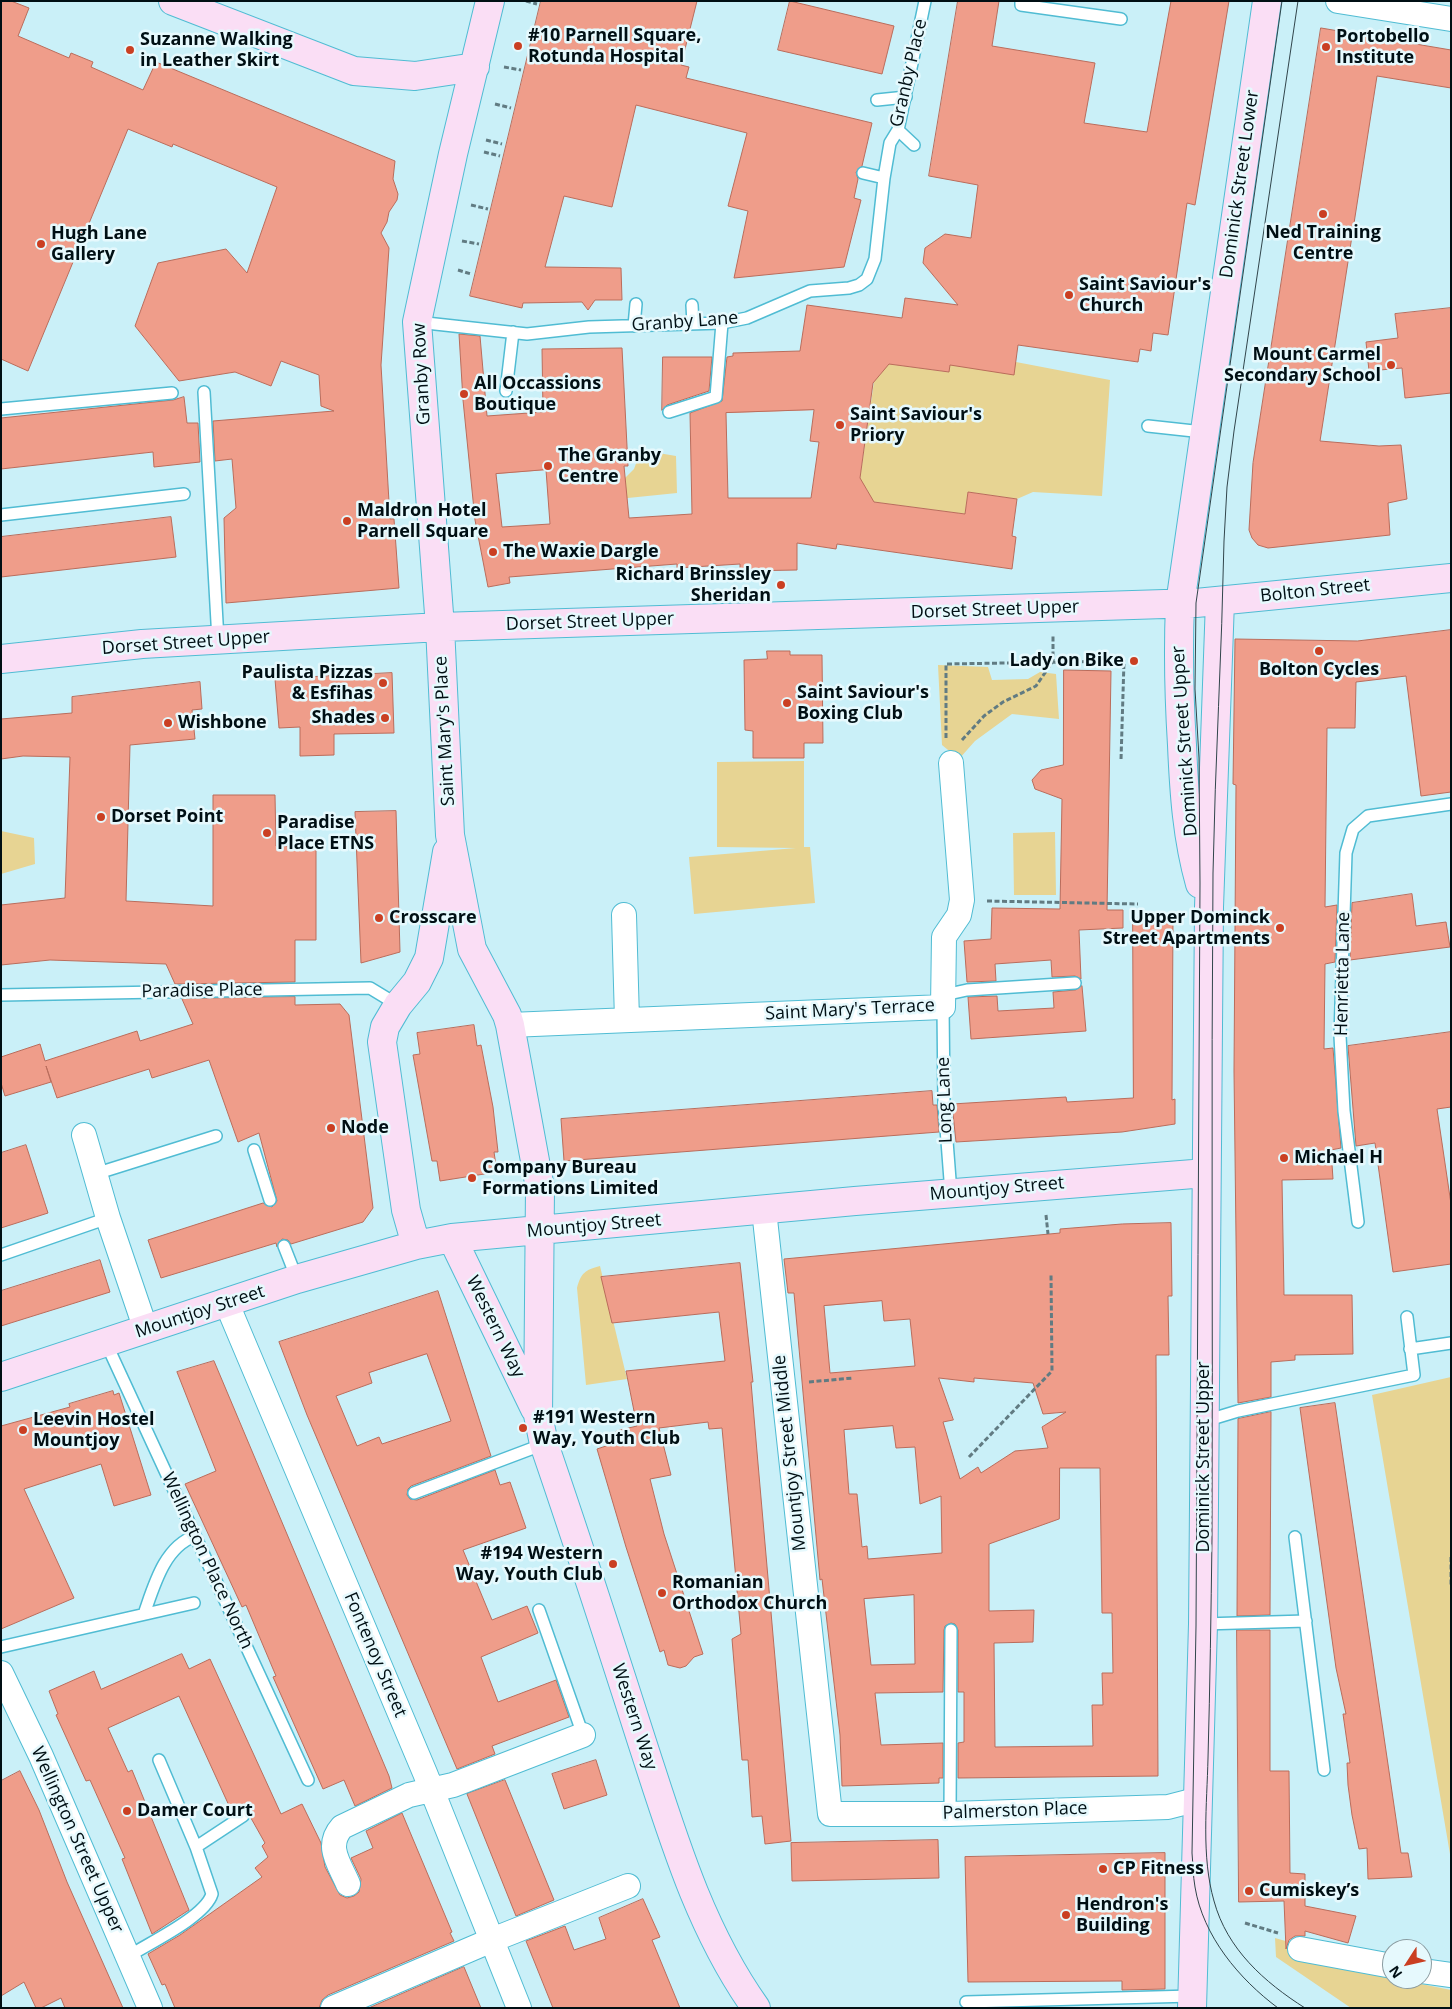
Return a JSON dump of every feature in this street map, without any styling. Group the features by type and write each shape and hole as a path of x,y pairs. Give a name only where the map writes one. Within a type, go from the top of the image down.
{"street":[{"path":"173,1 354,71 415,76 475,67"},
{"name":"Granby Row","path":"440,626 417,322 453,154 490,1"},
{"name":"Dominick Street Lower","path":"1180,604 1203,432 1267,1"},
{"path":"1338,1 1451,18"},
{"name":"Bolton Street","path":"1180,604 1451,578"},
{"name":"Dominick Street Upper","path":"1192,2002 1200,1799 1203,1624 1209,906 1220,601"},
{"name":"Dorset Street Upper","path":"1,659 142,644 440,626 1180,604"},
{"name":"Dominick Street Upper","path":"1180,604 1178,673 1185,800 1188,831 1200,882 1209,906"},
{"name":"Saint Mary's Place","path":"440,626 450,835"},
{"name":"Saint Mary's Terrace","path":"510,1025 944,1001 944,937 959,914 962,900 951,763"},
{"path":"416,1245 406,1210 382,1042 385,1027 398,1005 417,982 429,958 450,835"},
{"name":"Western Way","path":"450,835 472,949 507,1015 510,1025 540,1188 538,1415 544,1444 670,1828 701,1914 736,1980 756,2008"},
{"path":"624,915 627,1020"},
{"path":"84,1135 108,1218 146,1330"},
{"name":"Mountjoy Street","path":"1,1377 298,1279 416,1245 452,1238 950,1193 1206,1173"},
{"name":"Mountjoy Street Middle","path":"764,1210 830,1814"},
{"name":"Western Way","path":"452,1238 538,1415"},
{"name":"Fontenoy Street","path":"227,1304 431,1791 519,2008"},
{"name":"Wellington Street Upper","path":"1,1673 41,1756 150,2008"},
{"path":"348,1884 332,1845 334,1836 342,1827 409,1795 431,1791 583,1735"},
{"name":"Palmerston Place","path":"830,1814 950,1814 1168,1807 1200,1799"},
{"path":"333,2008 492,1940 628,1886"},
{"path":"1300,1949 1382,1964"},
{"path":"1432,1972 1451,1975"}],"lane":[{"name":"Granby Place","path":"890,143 898,130 925,1"},
{"path":"1021,1 1021,5 1121,19"},
{"path":"876,100 906,97"},
{"path":"898,130 914,146"},
{"name":"Granby Lane","path":"417,322 527,334 589,327 722,323 747,318 802,293 849,288 866,279 875,259 890,143"},
{"path":"862,172 884,178"},
{"path":"634,326 636,304"},
{"path":"692,305 693,324"},
{"path":"669,412 716,397 722,323"},
{"path":"506,391 513,332"},
{"path":"204,392 218,640"},
{"path":"1,409 172,393"},
{"path":"1148,426 1203,432"},
{"path":"1,515 184,494"},
{"name":"Henrietta Lane","path":"1358,1222 1344,1111 1340,1036 1346,853 1353,829 1368,816 1451,804"},
{"path":"944,1001 967,990 1076,983"},
{"name":"Paradise Place","path":"1,995 370,988 398,1005"},
{"name":"Long Lane","path":"944,1001 944,1102 950,1193"},
{"path":"95,1174 216,1136"},
{"path":"254,1150 270,1200"},
{"path":"1,1255 108,1218"},
{"path":"284,1246 298,1279"},
{"path":"1204,1422 1238,1410 1414,1375 1407,1317"},
{"name":"Wellington Place North","path":"106,1343 308,1780"},
{"path":"1410,1349 1451,1343"},
{"path":"414,1493 544,1444"},
{"path":"144,1614 158,1574 182,1541 195,1536"},
{"path":"1295,1536 1324,1770"},
{"path":"1,1647 194,1603"},
{"path":"539,1610 583,1735"},
{"path":"1203,1624 1306,1621"},
{"path":"950,1630 950,1814"},
{"path":"129,1956 194,1915 207,1904 212,1894 196,1847 159,1760"},
{"path":"196,1847 243,1816"},
{"path":"966,2002 1192,2002"}],"path":[{"path":"526,1 537,4"},
{"path":"502,76 507,57"},
{"path":"504,67 521,70"},
{"path":"492,113 497,95"},
{"path":"495,104 512,108"},
{"path":"481,160 488,131"},
{"path":"486,140 502,144"},
{"path":"483,152 500,156"},
{"path":"468,214 472,196"},
{"path":"470,205 488,209"},
{"path":"459,250 464,232"},
{"path":"461,241 479,244"},
{"path":"453,276 454,269 472,274"},
{"path":"951,763 965,735 978,722 1003,702 1036,686 1053,661 1054,608"},
{"path":"951,763 946,740 946,664 1053,661 1124,661 1121,760"},
{"path":"962,900 1138,904"},
{"path":"969,1457 1052,1371 1051,1274"},
{"path":"783,1385 853,1378"},
{"path":"1451,1557 1451,1586"}],"shaded area":[{"path":"950,359 1016,362 1110,380 1102,496 1033,492 1017,499 968,492 965,514 867,501 868,491 864,486 859,485 875,375 880,375 885,363 948,372"},
{"path":"641,450 676,456 677,493 618,499 618,485 634,469"},
{"path":"938,665 988,667 992,680 1028,679 1040,672 1056,674 1059,719 1012,714 975,741 959,759 942,745"},
{"path":"804,761 804,847 810,847 815,903 694,914 689,857 796,848 717,847 717,762"},
{"path":"1,831 34,838 35,864 1,874"},
{"path":"1055,832 1056,895 1014,895 1013,833"},
{"path":"600,1266 627,1379 586,1385 577,1288 584,1273"},
{"path":"1451,1377 1451,1860 1372,1395"},
{"path":"1275,1938 1296,1944 1298,1959 1382,1976 1382,1989 1432,1989 1432,1986 1451,1990 1451,2008 1351,2008 1276,1957"}],"building":[{"path":"1,1 11,1 29,8 18,36 69,58 71,53 93,62 91,67 143,90 156,62 395,161 393,179 398,194 397,200 389,212 387,222 381,233 389,248 381,365 390,519 394,519 399,588 226,603 224,518 236,508 232,459 215,461 213,421 334,411 321,406 319,375 281,361 271,386 235,372 179,381 135,326 158,263 226,249 247,273 277,187 173,144 172,147 128,129 28,371 1,359"},
{"path":"541,1 697,1 681,65 689,67 686,78 872,123 862,166 856,172 858,179 854,198 861,200 844,267 734,278 748,211 728,206 747,133 636,105 612,207 564,196 545,267 621,268 622,300 595,300 588,310 582,302 523,303 522,308 470,296"},
{"path":"790,1 894,26 882,74 778,50"},
{"path":"958,1 999,1 992,46 1095,63 1084,123 1147,132 1171,1 1229,1 1195,205 1187,203 1168,335 1153,333 1151,351 1140,349 1138,362 1018,345 1014,375 950,365 949,372 889,364 873,383 860,478 874,502 965,514 968,492 1017,499 1012,536 1016,537 1012,569 837,544 836,549 797,543 797,570 740,571 740,564 677,568 677,564 509,577 510,583 488,587 475,520 463,400 459,334 480,336 487,416 543,412 542,349 622,348 628,466 624,466 629,518 692,514 690,413 722,401 727,357 733,356 733,353 800,351 807,305 902,318 905,298 958,305 923,263 925,248 945,234 971,238 978,185 929,176","holes":["814,410 810,441 819,442 811,498 728,498 726,413","546,470 550,524 502,527 496,474"]},
{"path":"1321,28 1451,50 1451,88 1377,76 1320,441 1379,446 1401,445 1407,499 1388,503 1390,535 1268,548 1258,545 1252,538 1249,530 1253,463"},
{"path":"1451,308 1451,393 1405,398 1402,368 1369,371 1366,342 1398,338 1395,314"},
{"path":"663,357 712,357 709,391 667,405 662,410"},
{"path":"184,397 187,423 198,423 200,462 154,467 153,452 1,469 1,418 173,400"},
{"path":"171,517 176,557 1,577 1,537"},
{"path":"1451,630 1451,792 1421,796 1406,676 1356,682 1355,728 1327,728 1325,907 1337,905 1335,962 1325,964 1324,1049 1333,1048 1341,1148 1331,1150 1333,1179 1282,1180 1284,1295 1352,1295 1353,1354 1295,1355 1295,1360 1271,1362 1271,1397 1238,1403 1234,1071 1236,785 1233,784 1235,639 1357,641"},
{"name":"Saint Saviour's Boxing Club","path":"767,651 790,651 790,655 822,655 823,743 804,743 804,758 753,758 753,731 745,730 744,660 767,659"},
{"path":"1064,670 1111,671 1107,910 1123,910 1123,928 1079,930 1081,979 1075,976 1052,977 1051,960 995,964 996,981 967,982 964,941 991,939 992,908 1060,909 1062,799 1035,789 1032,780 1041,770 1063,765"},
{"path":"392,673 394,733 334,734 334,755 300,756 300,727 279,728 275,679"},
{"path":"200,682 202,709 192,710 195,739 130,745 126,901 213,906 213,795 275,795 276,846 316,846 316,940 295,940 295,982 175,984 166,964 50,960 1,965 1,905 65,898 70,757 23,756 1,759 1,719 72,713 72,697"},
{"name":"Crosscare","path":"396,811 400,952 361,963 355,812"},
{"path":"1412,894 1416,926 1446,922 1450,947 1350,960 1352,903"},
{"path":"1133,917 1173,917 1172,1100 1175,1099 1175,1124 1122,1132 956,1142 952,1104 1066,1097 1067,1102 1133,1098"},
{"path":"1082,986 1086,1031 971,1039 968,997 997,996 998,1011 1054,1008 1053,992 1075,990"},
{"path":"295,997 295,1005 340,1004 349,1015 373,1208 363,1222 291,1244 288,1240 282,1239 277,1247 276,1243 161,1278 148,1240 263,1203 272,1207 277,1201 259,1133 238,1142 209,1060 152,1078 149,1069 57,1098 46,1066 51,1082 5,1096 1,1083 1,1057 40,1044 45,1061 137,1031 140,1041 193,1024 182,999"},
{"path":"474,1025 477,1046 481,1045 493,1107 498,1152 494,1152 497,1172 440,1181 437,1161 432,1161 413,1055 420,1054 417,1033"},
{"path":"1451,1032 1451,1107 1437,1109 1451,1204 1451,1264 1393,1272 1375,1143 1356,1146 1348,1046"},
{"path":"932,1091 933,1105 937,1105 939,1132 564,1161 561,1119"},
{"path":"26,1145 48,1213 1,1228 1,1153"},
{"path":"1171,1223 1172,1296 1168,1296 1169,1355 1156,1355 1158,1776 958,1778 958,1743 964,1742 964,1692 958,1692 958,1630 955,1624 951,1623 945,1626 944,1630 943,1692 875,1693 881,1745 943,1743 943,1778 939,1778 939,1783 842,1786 840,1735 822,1579 820,1580 794,1293 788,1293 784,1259 1060,1233 1060,1229 1122,1224","holes":["882,1301 884,1321 910,1319 915,1366 830,1373 824,1306","939,1378 974,1382 974,1378 1033,1383 1043,1414 1066,1412 1042,1427 1048,1448 1015,1451 981,1473 978,1467 960,1479 943,1422 953,1420","893,1426 896,1448 915,1447 920,1504 941,1496 942,1553 868,1559 867,1546 862,1547 857,1494 849,1494 844,1430","1060,1468 1100,1468 1102,1613 1112,1613 1113,1673 1102,1673 1103,1705 1092,1705 1093,1746 995,1747 994,1643 1033,1642 1034,1610 989,1611 989,1544 1059,1519","914,1595 915,1664 871,1665 864,1599"]},
{"path":"100,1260 110,1292 1,1326 1,1291"},
{"path":"740,1263 753,1382 751,1382 791,1841 765,1844 762,1816 752,1817 748,1760 742,1760 732,1639 741,1634 722,1428 709,1429 708,1422 659,1428 671,1475 650,1479 664,1534 703,1654 694,1657 686,1666 680,1668 668,1665 664,1650 660,1652 597,1449 609,1445 608,1442 619,1439 616,1431 637,1426 626,1371 725,1361 719,1312 612,1323 601,1277"},
{"path":"438,1291 491,1456 411,1486 408,1489 407,1495 410,1499 417,1500 495,1470 500,1485 510,1482 526,1528 463,1550 492,1620 527,1606 538,1633 481,1657 498,1702 556,1680 569,1717 492,1746 495,1754 457,1769 307,1415 279,1342","holes":["427,1354 451,1421 382,1444 379,1437 357,1446 336,1396 372,1383 369,1373"]},
{"path":"214,1361 389,1776 392,1788 355,1806 344,1780 323,1789 273,1677 276,1676 246,1605 242,1607 185,1484 216,1471 177,1372"},
{"path":"113,1391 114,1395 119,1393 151,1495 114,1506 101,1464 24,1489 74,1598 1,1629 1,1426 70,1407 69,1404"},
{"path":"1335,1403 1401,1853 1408,1853 1412,1877 1368,1879 1367,1848 1359,1849 1352,1815 1347,1763 1350,1763 1343,1714 1346,1714 1336,1668 1300,1408"},
{"path":"1271,1412 1270,1615 1237,1616 1238,1419"},
{"path":"1237,1630 1270,1630 1270,1771 1289,1771 1290,1873 1305,1874 1305,1906 1356,1916 1348,1943 1305,1931 1305,1936 1295,1936 1289,1940 1286,1949 1284,1901 1239,1902"},
{"path":"182,1654 189,1669 210,1659 281,1814 302,1804 321,1843 325,1867 340,1895 347,1898 359,1892 361,1879 351,1858 373,1848 366,1831 402,1813 452,1932 450,1933 454,1941 328,1995 322,2000 319,2008 175,2008 165,1984 162,1985 148,1954 180,1935 262,1877 255,1868 268,1857 262,1846 265,1843 243,1804 231,1810 179,1696 108,1728 128,1772 132,1770 189,1910 152,1934 122,1859 125,1858 90,1780 86,1781 56,1715 58,1714 49,1691 94,1671 101,1689"},
{"path":"596,1760 607,1795 564,1809 552,1774"},
{"path":"20,1771 39,1810 67,1882 123,2008 65,2008 61,1998 41,2008 36,2008 24,1982 1,1996 1,1781"},
{"path":"505,1780 554,1900 516,1916 467,1794"},
{"path":"938,1840 939,1878 792,1881 791,1843"},
{"name":"Hendron's Building","path":"1165,1853 1165,1989 1122,1990 1122,1981 968,1982 965,1857"},
{"path":"643,1899 660,1937 652,1940 680,2008 553,2008 526,1941 565,1926 574,1950 606,1939 599,1918"},
{"path":"464,1967 481,2008 369,2008"}],"tram line":[{"path":"1278,2008 1237,1970 1214,1939 1199,1905 1194,1883 1192,1853 1196,1626 1200,883 1199,758 1195,689 1196,603 1282,1"},
{"path":"1298,1 1234,431 1227,487 1224,541 1213,873 1212,1539 1206,1848 1207,1866 1214,1901 1228,1934 1249,1963 1275,1987 1305,2008"}],"place":[{"name":"#10 Parnell Square, Rotunda Hospital","path":"518,46"},
{"name":"Portobello Institute","path":"1326,47"},
{"name":"Suzanne Walking in Leather Skirt","path":"130,50"},
{"name":"Ned Training Centre","path":"1323,214"},
{"name":"Hugh Lane Gallery","path":"41,244"},
{"name":"Saint Saviour's Church","path":"1069,295"},
{"name":"Mount Carmel Secondary School","path":"1391,365"},
{"name":"All Occassions Boutique","path":"464,394"},
{"name":"Saint Saviour's Priory","path":"840,425"},
{"name":"The Granby Centre","path":"548,466"},
{"name":"Maldron Hotel Parnell Square","path":"347,521"},
{"name":"The Waxie Dargle","path":"493,552"},
{"name":"Richard Brinssley Sheridan","path":"781,585"},
{"name":"Bolton Cycles","path":"1319,651"},
{"name":"Lady on Bike","path":"1134,661"},
{"name":"Paulista Pizzas & Esfihas","path":"383,683"},
{"name":"Saint Saviour's Boxing Club","path":"787,703"},
{"name":"Shades","path":"385,718"},
{"name":"Wishbone","path":"168,723"},
{"name":"Dorset Point","path":"101,817"},
{"name":"Paradise Place ETNS","path":"267,833"},
{"name":"Crosscare","path":"379,918"},
{"name":"Upper Dominck Street Apartments","path":"1280,928"},
{"name":"Node","path":"331,1128"},
{"name":"Michael H","path":"1284,1158"},
{"name":"Company Bureau Formations Limited","path":"472,1178"},
{"name":"#191 Western Way, Youth Club","path":"523,1428"},
{"name":"Leevin Hostel Mountjoy","path":"23,1430"},
{"name":"#194 Western Way, Youth Club","path":"613,1564"},
{"name":"Romanian Orthodox Church","path":"662,1593"},
{"name":"Damer Court","path":"127,1811"},
{"name":"CP Fitness","path":"1103,1869"},
{"name":"Cumiskey’s","path":"1249,1891"},
{"name":"Hendron's Building","path":"1066,1915"}]}
